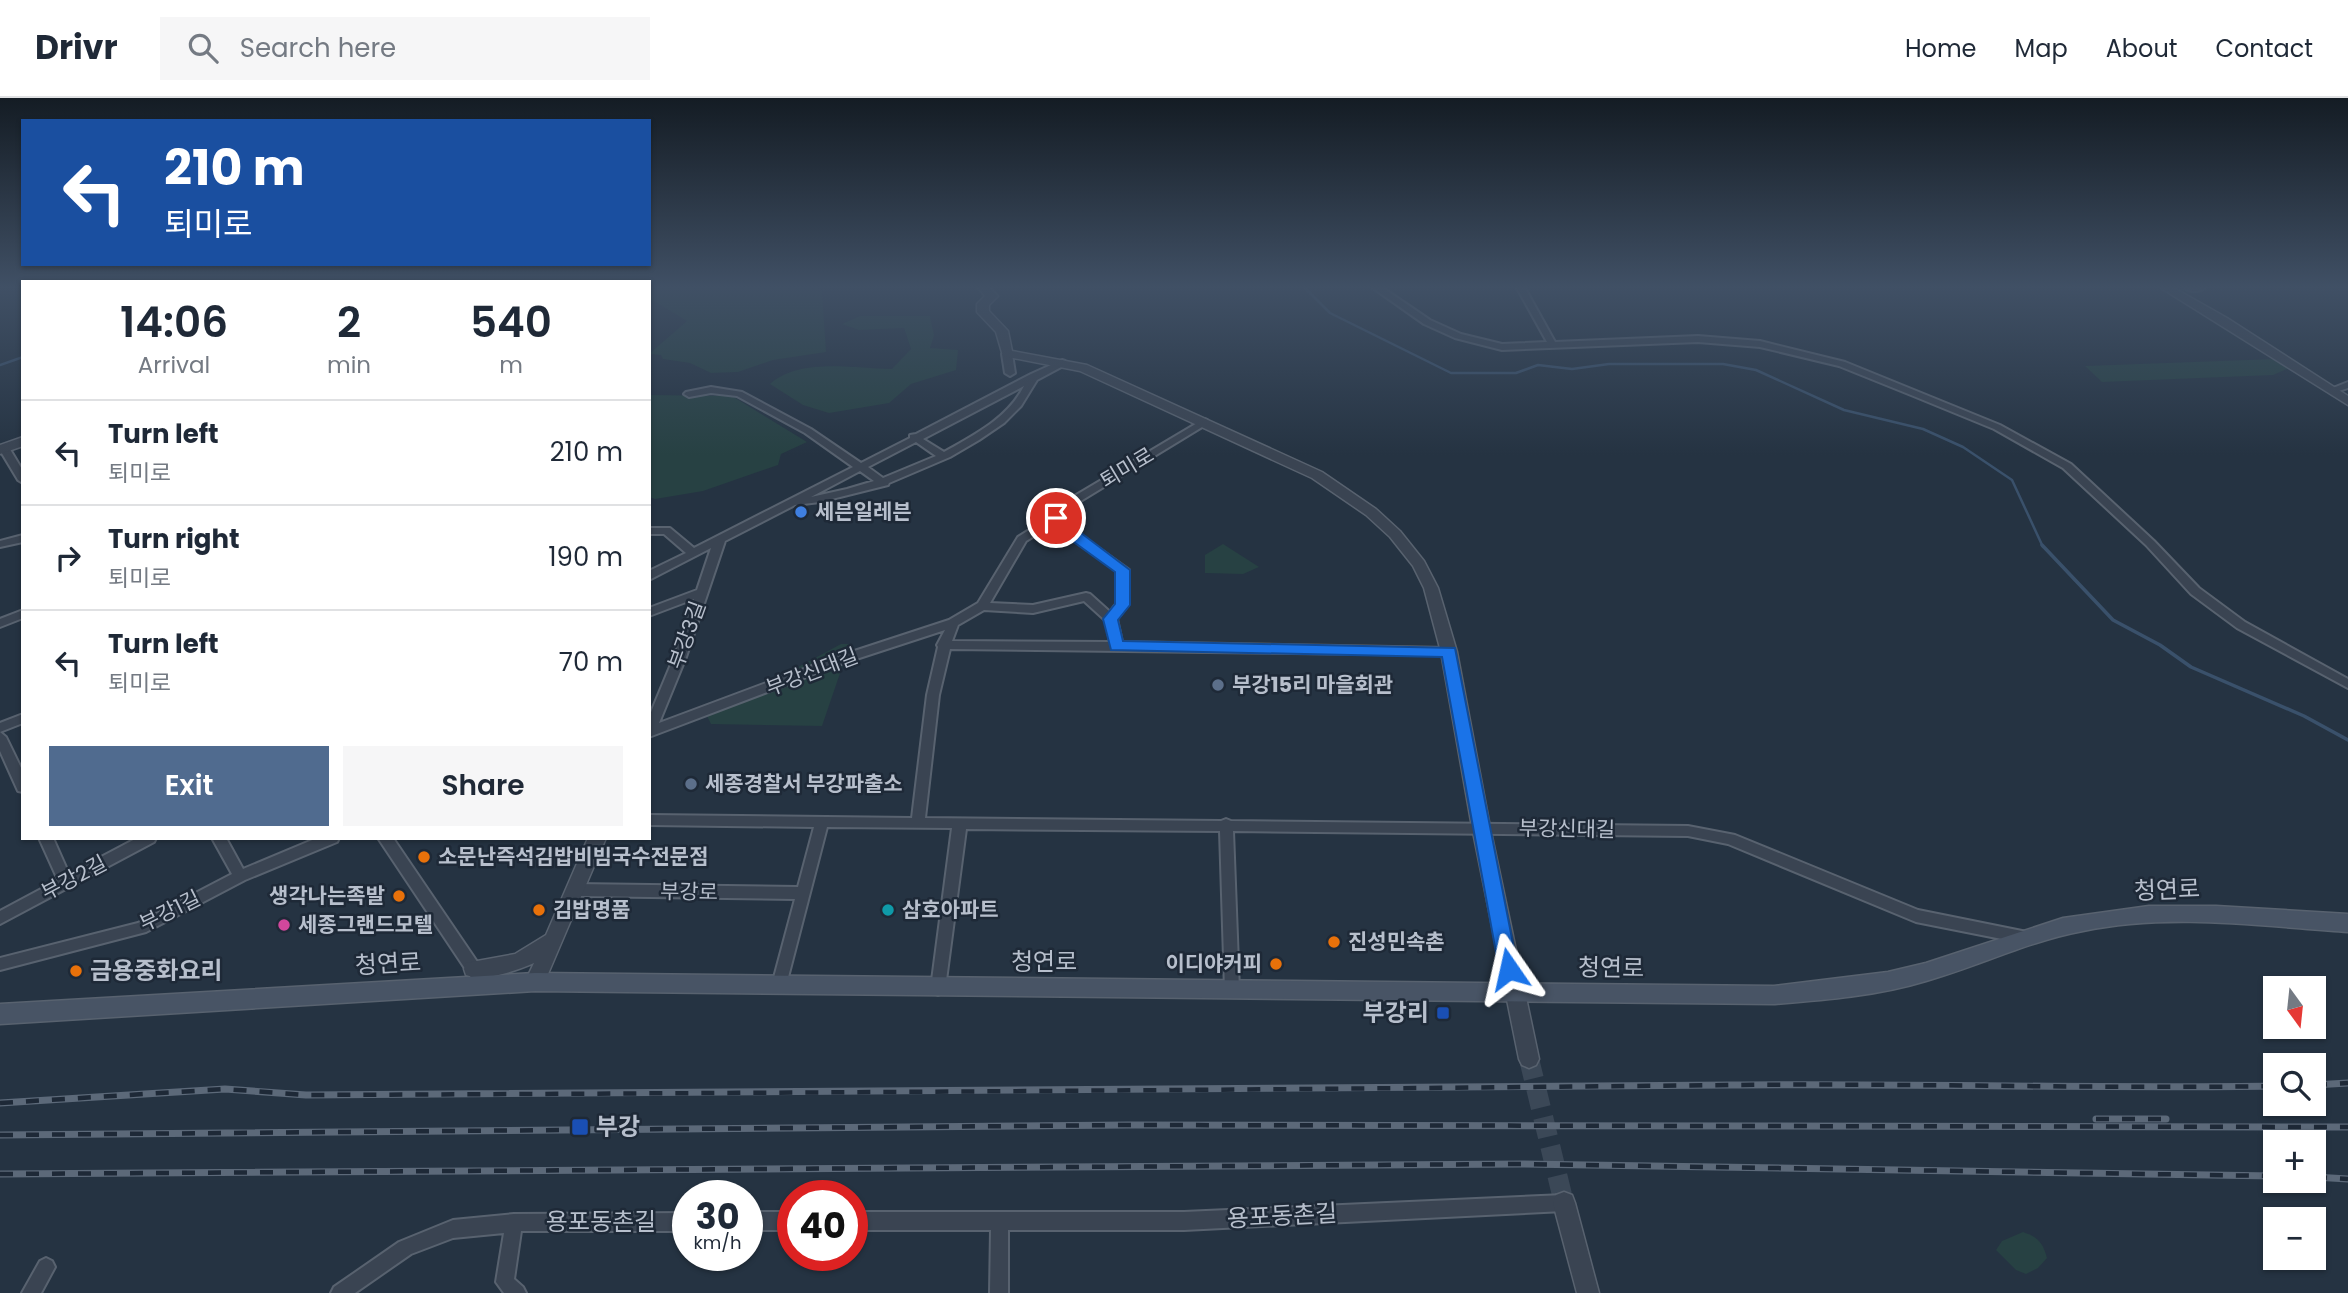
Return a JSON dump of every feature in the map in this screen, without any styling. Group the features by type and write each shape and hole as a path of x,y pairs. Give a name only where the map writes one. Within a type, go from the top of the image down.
{"main road":[{"name":"청연로","path":"0,1014 535,982 1774,995 1847,990 1924,972 2082,922 2143,915 2192,914 2348,923"}],"street":[{"path":"1005,344 1010,373"},
{"path":"1489,344 1502,347 1559,344"},
{"path":"1757,344 1842,364 1997,427 2067,466 2150,543 2195,591 2241,625 2348,684"},
{"path":"2260,344 2348,401"},
{"path":"1007,354 1062,363 1094,373 1317,475 1361,504 1395,534 1419,565 1431,588 1449,652 1480,827 1529,1059"},
{"path":"651,575 1062,363"},
{"path":"790,502 809,501 884,484 942,455 1002,419 1017,406 1034,376"},
{"path":"2333,390 2348,385"},
{"path":"689,394 719,390 739,394 808,430 884,484"},
{"name":"퇴미로","path":"953,623 982,606 1022,539 1056,518 1055,512 1204,422"},
{"path":"914,437 942,455"},
{"path":"21,443 2,449 21,477"},
{"path":"1056,518 1065,529 1123,570 1122,605 1111,619"},
{"path":"651,531 666,530 693,553"},
{"path":"0,544 21,539"},
{"name":"부강3길","path":"651,728 720,539"},
{"path":"651,611 702,592"},
{"path":"982,606 1033,609 1087,597 1111,619 1117,646"},
{"path":"0,623 21,615"},
{"path":"919,821 943,645 953,623"},
{"name":"부강신대길","path":"651,731 953,623"},
{"path":"943,645 1449,652"},
{"path":"0,728 21,719"},
{"path":"0,737 21,783"},
{"name":"부강신대길","path":"651,820 1480,827 1699,833 1730,839 1916,916 2030,939"},
{"path":"779,985 822,822"},
{"path":"937,988 960,822"},
{"path":"1226,824 1232,990"},
{"path":"47,840 66,882"},
{"name":"부강2길","path":"0,918 145,840"},
{"path":"220,840 240,876"},
{"name":"부강1길","path":"0,964 141,928 240,876 327,840"},
{"path":"387,840 487,986"},
{"path":"535,982 596,840"},
{"name":"부강로","path":"575,890 803,893"},
{"path":"473,969 501,967 519,961 541,951 554,939"},
{"path":"1564,1203 1588,1293"},
{"name":"용포동촌길","path":"868,1221 1184,1221 1564,1203"},
{"path":"999,1293 1000,1220"},
{"name":"용포동촌길","path":"340,1293 405,1248 453,1229 514,1223 672,1222"},
{"name":"용포동촌길","path":"508,1289 514,1223"},
{"path":"31,1293 46,1267"}],"green space":[{"path":"661,344 825,344 826,352 773,360 738,372 711,373 690,363 663,359 661,355 651,352"},
{"path":"909,344 931,344 930,348 958,350 956,370 911,384 889,403 829,413 803,405 770,384 797,370 812,367 892,369 911,349"},
{"path":"2275,359 2289,368 2273,375 2102,382 2085,366"},
{"path":"651,395 732,396 807,442 781,454 778,465 703,491 651,498"},
{"path":"1223,544 1259,567 1243,574 1205,573 1205,555"},
{"path":"841,644 850,644 822,726 711,724 707,716"},
{"path":"2023,1232 2039,1241 2047,1258 2038,1268 2026,1274 2016,1270 1996,1250 2002,1241"}],"waterway":[{"path":"1392,344 1451,373 1516,373 1538,365 1572,369 1609,364 1723,364 1756,370 1844,410 1923,429 1963,447 2012,480 2042,545"},
{"path":"0,365 21,358"},
{"path":"2042,545 2113,620 2160,645 2191,667 2304,716 2348,740"}],"tunnel":[{"path":"1529,1059 1564,1203"}],"railway":[{"path":"2326,1084 2348,1083"},
{"path":"0,1103 225,1089 306,1095 1799,1085 2263,1086"},
{"path":"2096,1119 2166,1119"},
{"path":"0,1135 1128,1125 2348,1127"},
{"path":"0,1174 1522,1164 2263,1176"},
{"path":"2326,1178 2348,1179"}],"place":[{"name":"세븐일레븐","path":"801,512"},
{"name":"부강15리 마을회관","path":"1218,685"},
{"name":"세종경찰서 부강파출소","path":"691,784"},
{"name":"소문난즉석김밥비빔국수전문점","path":"424,857"},
{"name":"생각나는족발","path":"399,896"},
{"name":"김밥명품","path":"539,910"},
{"name":"삼호아파트","path":"888,910"},
{"name":"세종그랜드모텔","path":"284,925"},
{"name":"진성민속촌","path":"1334,942"},
{"name":"이디야커피","path":"1276,964"},
{"name":"금용중화요리","path":"76,971"},
{"name":"부강리","path":"1443,1013"},
{"name":"부강","path":"580,1127"}],"route":[{"path":"1056,518 1065,529 1123,570 1122,605 1111,619 1117,646 1449,652 1509,969"}]}
